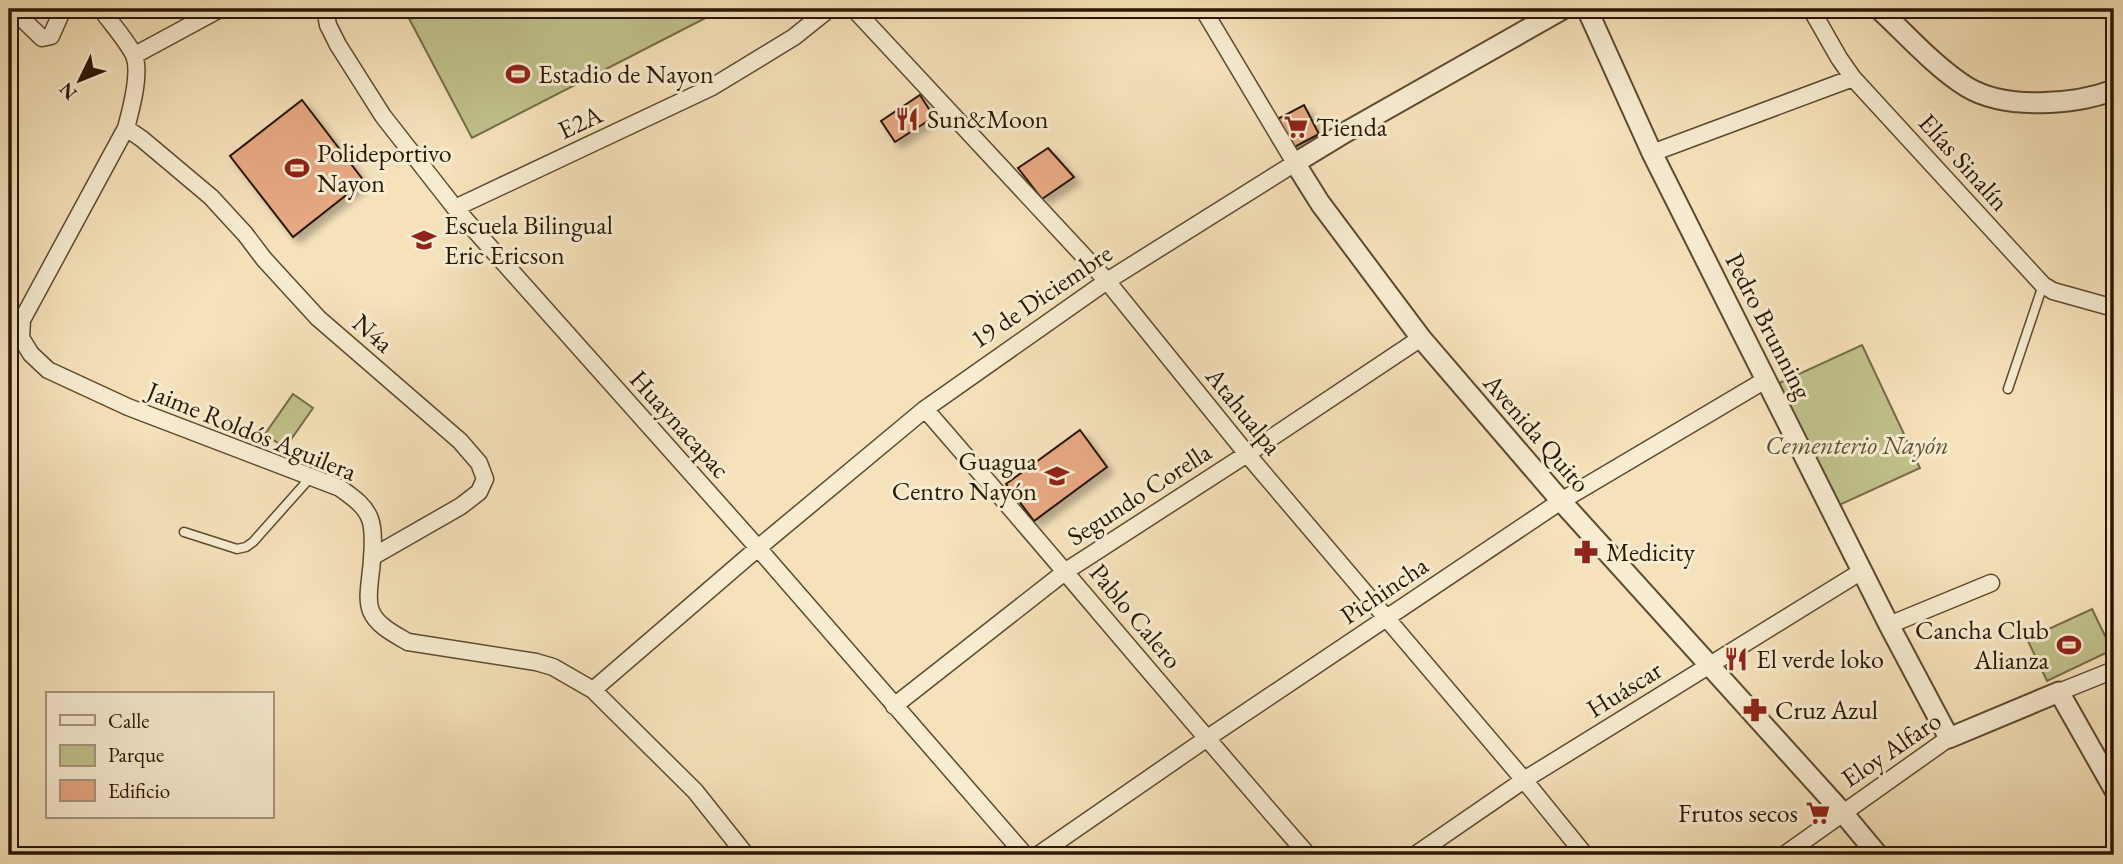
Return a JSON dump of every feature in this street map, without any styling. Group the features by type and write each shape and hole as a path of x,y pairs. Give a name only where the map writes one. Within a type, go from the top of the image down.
{"street":[{"path":"12,9 42,38 47,38 51,36 63,9"},
{"path":"100,9 135,55 220,9"},
{"name":"Huaynacapac","path":"325,9 328,25 338,45 383,116 455,208 758,548 1025,855"},
{"name":"E2A","path":"455,208 712,87 794,37 829,9"},
{"name":"Atahualpa","path":"854,9 1107,281 1247,454 1585,855"},
{"name":"Avenida Quito","path":"1203,9 1320,203 1421,338 1561,501 1878,855"},
{"name":"19 de Diciembre","path":"593,690 925,409 1107,281 1346,132 1563,9"},
{"name":"Pedro Brunning","path":"1587,9 1652,153 1889,625 1949,738"},
{"name":"Elías Sinalín","path":"1811,9 1853,78 2043,285 2053,291 2114,308"},
{"path":"1878,9 1957,79 1983,94 2024,102 2063,102 2114,90"},
{"name":"Jaime Roldós Aguilera","path":"135,55 133,99 126,128 22,320 21,338 31,354 48,370 128,407 340,488 358,501 370,519 371,612 391,633 408,642 536,662 552,667 593,690 695,791 746,855"},
{"path":"1652,153 1853,78"},
{"name":"N4a","path":"126,128 211,197 318,318 460,441 479,463 485,479 479,492 461,506 372,557"},
{"name":"Segundo Corella","path":"894,706 1066,571 1421,338"},
{"name":"Pichincha","path":"1038,855 1561,501 1767,379"},
{"name":"Pablo Calero","path":"925,409 1308,855"},
{"name":"Huáscar","path":"1415,855 1524,780 1862,571"},
{"path":"1889,625 1991,583"},
{"name":"Eloy Alfaro","path":"1784,855 1949,738 2114,670"},
{"path":"2059,692 2114,789"}],"lane":[{"path":"2008,389 2043,285"},
{"path":"184,532 237,549 246,547 310,478"}],"green space":[{"name":"Estadio de Nayon","path":"404,9 723,9 472,138"},
{"name":"Cementerio Nayón","path":"1862,345 1920,468 1835,507 1777,384"},
{"path":"293,394 313,408 285,448 265,434"},
{"name":"Cancha Club Alianza","path":"2092,609 2112,650 2047,681 2027,639"}],"building":[{"name":"Sun&Moon","path":"920,95 934,117 895,142 881,121"},
{"name":"Polideportivo Nayon","path":"302,100 364,181 293,237 230,156"},
{"name":"Tienda","path":"1304,105 1319,134 1289,150 1274,121"},
{"path":"1048,148 1074,177 1042,199 1018,168"},
{"name":"Guagua Centro Nayón","path":"1080,430 1107,467 1034,521 1006,484"}],"place":[{"name":"Estadio de Nayon","path":"518,74"},
{"name":"Sun&Moon","path":"907,119"},
{"name":"Tienda","path":"1296,127"},
{"name":"Polideportivo Nayon","path":"297,168"},
{"name":"Escuela Bilingual Eric Ericson","path":"424,240"},
{"name":"Guagua Centro Nayón","path":"1057,476"},
{"name":"Medicity","path":"1586,552"},
{"name":"Cancha Club Alianza","path":"2069,645"},
{"name":"El verde loko","path":"1736,659"},
{"name":"Cruz Azul","path":"1755,710"},
{"name":"Frutos secos","path":"1818,813"}]}
